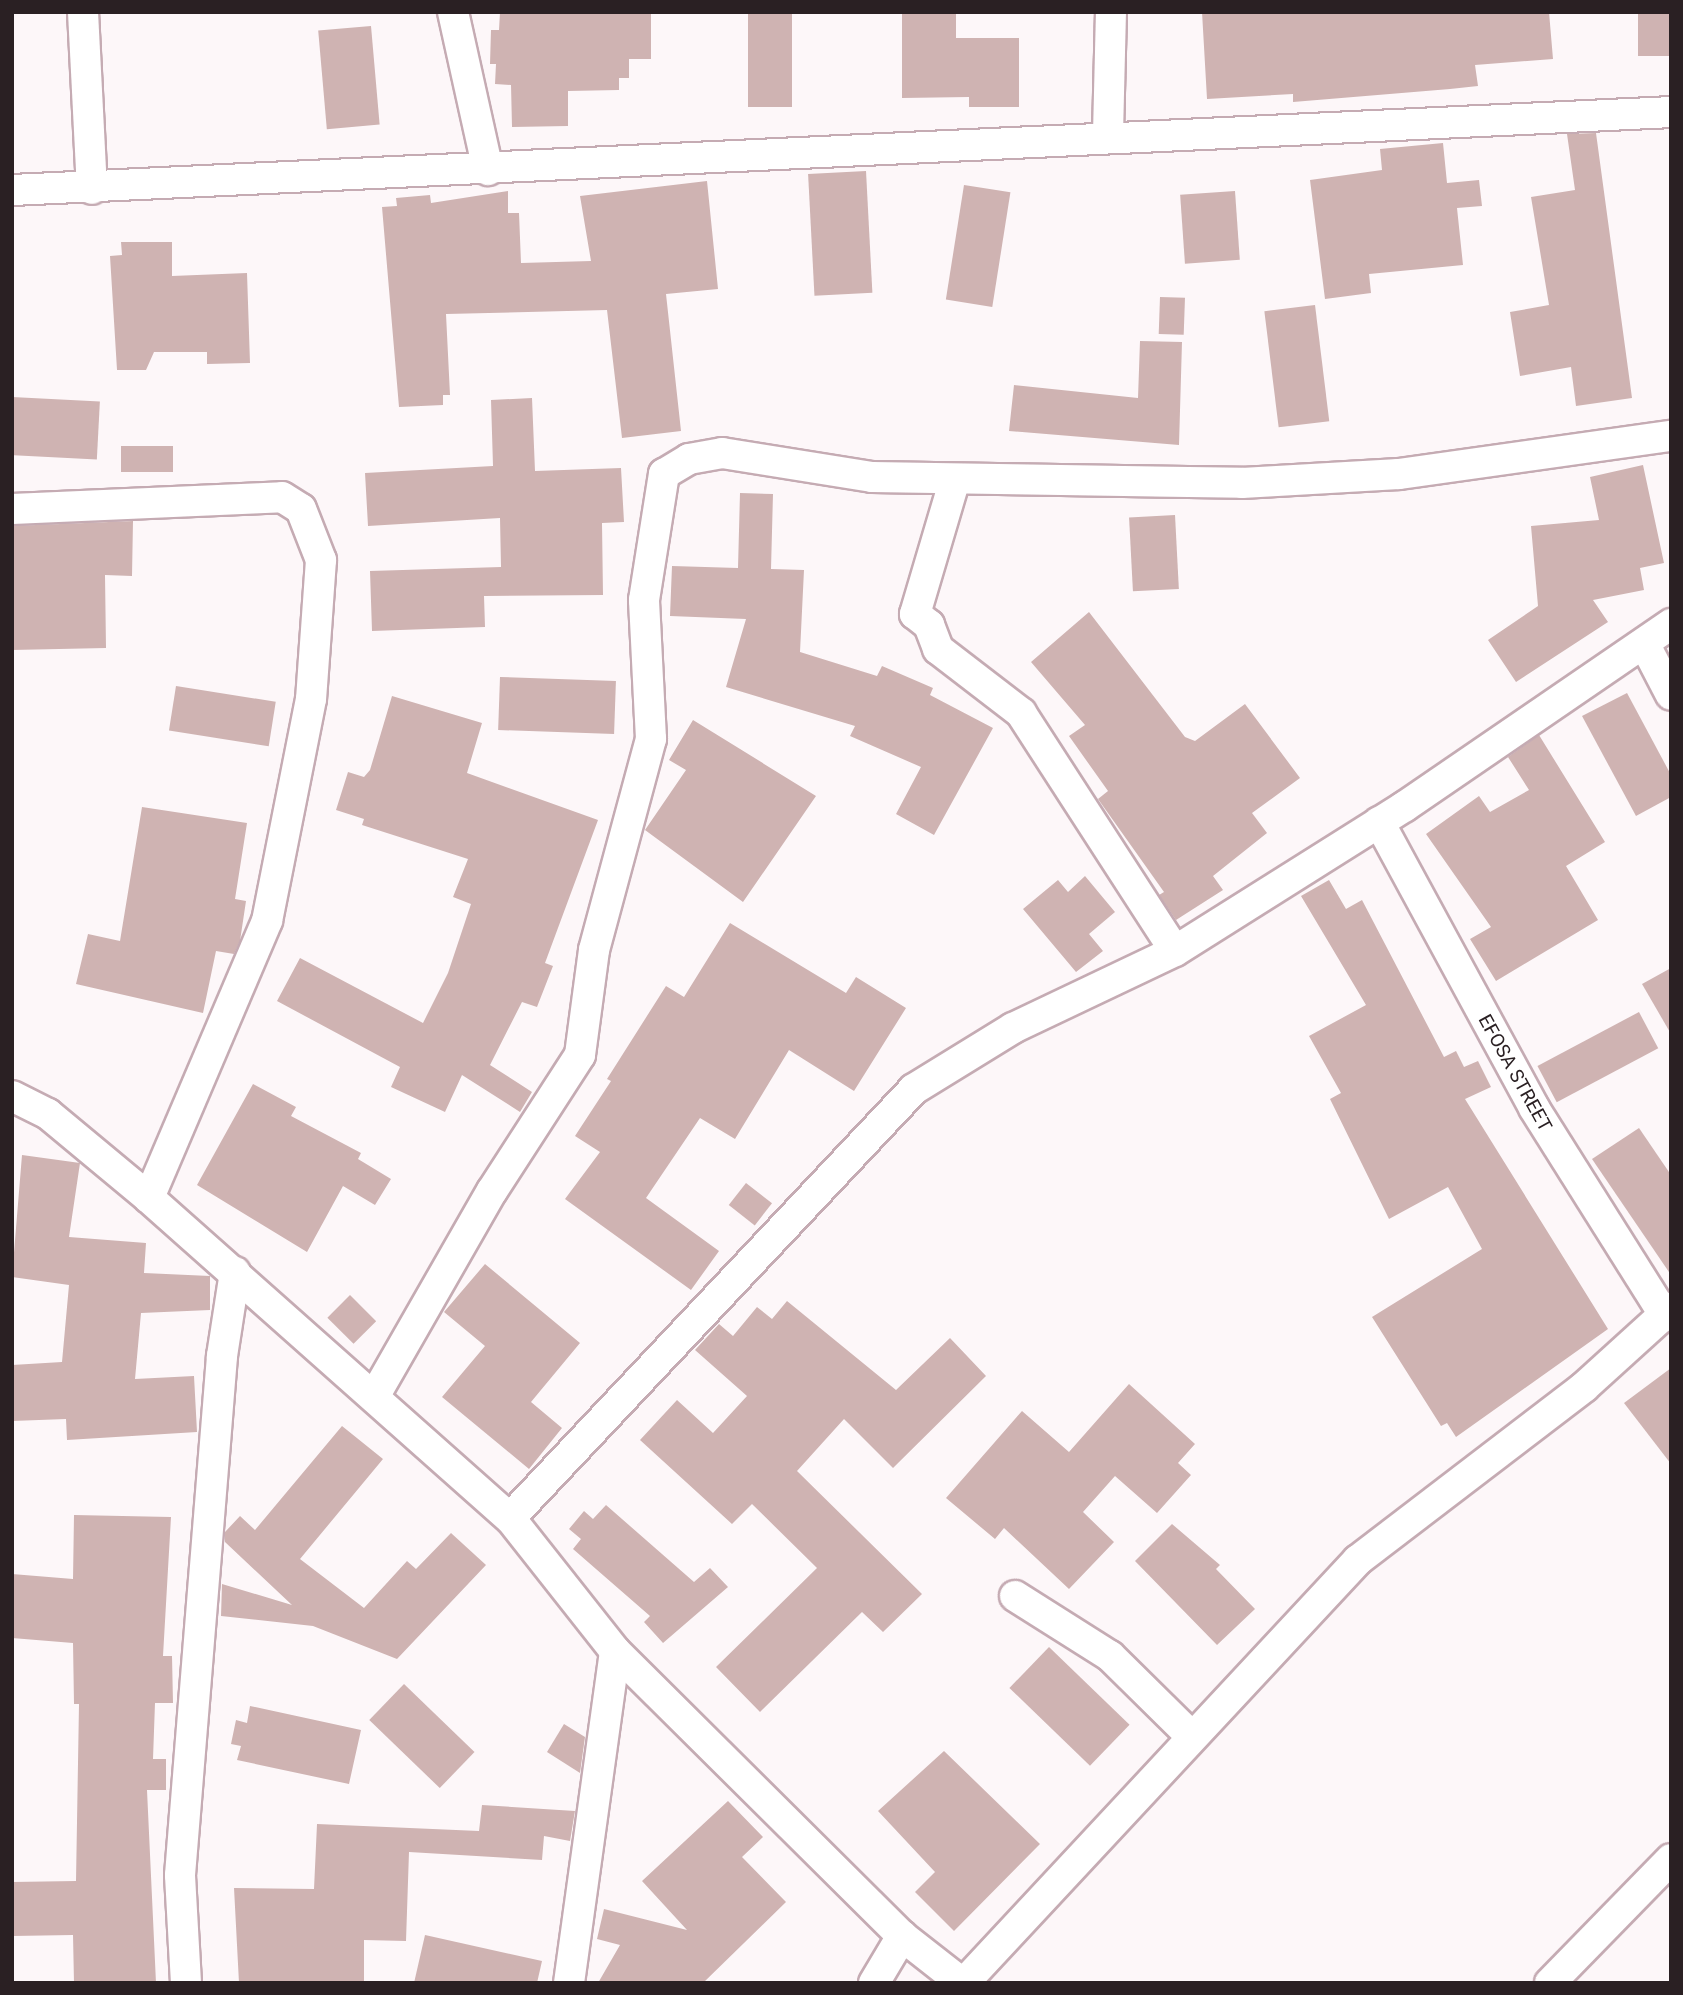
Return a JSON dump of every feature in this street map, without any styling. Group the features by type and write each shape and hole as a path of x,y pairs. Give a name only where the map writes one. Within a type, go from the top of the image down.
{"street":[{"path":"83,12 92,189"},
{"path":"453,12 488,170"},
{"path":"1108,134 1111,12"},
{"path":"12,190 92,189 488,170 1108,134 1671,112"},
{"path":"375,1395 492,1191 580,1055 594,950 652,739 644,600 664,474 689,459 722,453 872,477 1268,482 1399,474 1671,436"},
{"path":"955,479 915,614 929,625 938,649 1021,713 1175,951"},
{"path":"12,509 282,497 302,509 321,560 311,699 267,921 149,1198"},
{"path":"510,1518 914,1089 1013,1028 1175,951 1379,822 1645,645 1671,624"},
{"path":"1645,645 1671,695"},
{"name":"EFOSA STREET","path":"1379,822 1540,1119 1668,1312"},
{"path":"12,1096 48,1114 149,1198 375,1395 510,1518 615,1651 902,1936 963,1983 1357,1560 1584,1387 1668,1312"},
{"path":"186,1983 180,1875 222,1356 235,1272"},
{"path":"1015,1596 1110,1656 1192,1737"},
{"path":"569,1983 615,1651"},
{"path":"1550,1983 1671,1859"},
{"path":"874,1983 902,1936"}],"building":[{"path":"500,12 651,12 651,59 629,59 629,78 619,78 619,90 568,91 568,126 512,127 511,85 495,84 496,64 490,64 491,30 499,30"},
{"path":"748,12 792,12 792,107 748,107"},
{"path":"902,12 956,12 956,38 1019,38 1019,107 969,107 969,97 902,98"},
{"path":"1202,12 1549,12 1553,59 1475,65 1478,86 1293,102 1293,94 1207,99"},
{"path":"1638,12 1671,12 1671,56 1638,56"},
{"path":"371,26 380,125 327,129 318,31"},
{"path":"1596,133 1632,398 1576,406 1571,367 1520,376 1510,312 1549,305 1531,197 1575,190 1567,134"},
{"path":"1443,143 1447,183 1479,180 1482,206 1457,208 1463,265 1369,274 1371,293 1325,299 1310,180 1382,170 1380,149"},
{"path":"866,171 872,293 814,296 808,174"},
{"path":"707,181 718,289 666,294 681,431 622,438 607,310 446,314 450,395 443,395 443,405 399,407 382,207 397,206 396,198 430,195 431,203 508,191 508,213 519,213 521,263 591,261 580,196"},
{"path":"964,185 1010,192 992,307 946,300"},
{"path":"1235,191 1240,260 1185,264 1180,195"},
{"path":"121,242 172,242 172,276 247,273 250,363 207,364 207,352 154,352 146,370 117,370 110,256 122,255"},
{"path":"1160,297 1185,298 1184,335 1159,334"},
{"path":"1315,305 1329,421 1279,427 1264,311"},
{"path":"1140,341 1182,342 1179,445 1009,431 1014,385 1138,398"},
{"path":"12,397 100,402 97,460 12,455"},
{"path":"532,398 535,471 621,468 624,522 602,523 603,595 484,596 485,627 372,631 370,571 501,567 500,518 368,526 365,473 493,466 491,400"},
{"path":"121,446 173,446 173,472 121,472"},
{"path":"1643,465 1664,563 1640,568 1644,590 1593,600 1608,622 1516,682 1488,640 1538,606 1531,526 1599,520 1590,477"},
{"path":"740,493 773,494 771,569 804,570 800,652 877,676 882,666 933,688 930,695 993,728 934,835 896,814 921,767 850,736 855,726 726,687 746,619 670,616 672,566 738,568"},
{"path":"1175,515 1179,589 1133,591 1129,517"},
{"path":"133,521 132,576 105,575 106,648 12,650 12,526"},
{"path":"1089,612 1185,737 1195,741 1245,704 1300,778 1252,813 1267,833 1213,876 1223,890 1176,920 1159,895 1164,892 1098,799 1108,791 1069,736 1085,725 1031,662"},
{"path":"500,677 616,681 614,734 498,730"},
{"path":"176,686 276,702 269,746 169,730"},
{"path":"1627,693 1671,775 1671,797 1636,816 1582,716"},
{"path":"392,696 482,723 467,773 598,820 545,963 553,966 537,1007 522,1002 490,1065 532,1092 520,1112 462,1075 445,1112 391,1087 400,1067 277,1001 300,958 423,1023 448,973 471,904 453,897 468,859 362,825 364,819 336,810 348,772 364,777 370,770"},
{"path":"693,720 816,796 743,902 645,830 686,770 669,760"},
{"path":"1539,735 1605,842 1566,866 1598,920 1496,981 1470,939 1491,927 1426,834 1479,796 1490,812 1529,790 1508,757"},
{"path":"142,807 247,823 235,899 246,901 240,941 234,954 216,951 203,1013 76,984 88,934 120,941"},
{"path":"1085,876 1115,912 1089,934 1103,951 1076,972 1023,909 1058,880 1068,892"},
{"path":"1329,880 1346,909 1362,900 1444,1057 1456,1051 1464,1067 1478,1061 1491,1087 1465,1099 1608,1329 1456,1437 1447,1423 1441,1426 1372,1317 1482,1249 1448,1187 1389,1219 1330,1099 1341,1093 1309,1036 1366,1005 1301,896"},
{"path":"730,923 846,993 856,977 906,1008 854,1091 789,1050 735,1139 700,1118 646,1198 719,1251 691,1290 565,1199 600,1152 575,1136 611,1081 607,1079 666,986 684,997"},
{"path":"1671,968 1671,1034 1642,984"},
{"path":"1639,1012 1658,1048 1557,1102 1537,1066"},
{"path":"253,1084 296,1107 291,1116 361,1153 358,1159 391,1179 375,1205 343,1186 307,1252 197,1185"},
{"path":"1639,1128 1671,1175 1671,1275 1592,1159"},
{"path":"22,1155 80,1163 69,1237 146,1243 144,1273 210,1276 210,1310 141,1313 135,1379 194,1376 197,1432 67,1440 66,1419 12,1421 12,1365 62,1362 69,1285 12,1277"},
{"path":"746,1183 772,1203 755,1225 729,1205"},
{"path":"485,1264 580,1343 531,1402 562,1428 529,1469 442,1397 485,1346 444,1312"},
{"path":"350,1295 376,1321 354,1344 327,1318"},
{"path":"787,1301 896,1390 950,1338 986,1376 893,1468 844,1419 797,1471 922,1594 883,1632 862,1612 760,1712 716,1667 817,1568 752,1504 732,1524 640,1440 677,1400 713,1433 747,1396 695,1350 719,1324 733,1336 757,1307 772,1319"},
{"path":"1671,1368 1671,1464 1624,1403"},
{"path":"1129,1384 1195,1444 1178,1463 1191,1475 1157,1513 1115,1476 1083,1512 1114,1542 1069,1589 1004,1528 995,1539 946,1498 1022,1411 1069,1452"},
{"path":"342,1426 383,1459 300,1559 364,1608 407,1561 416,1569 451,1533 486,1565 397,1659 313,1626 221,1616 222,1584 292,1605 225,1542 225,1532 240,1516 255,1530"},
{"path":"606,1505 694,1582 710,1568 728,1587 663,1643 644,1622 650,1616 573,1549 581,1539 569,1529 584,1511 593,1519"},
{"path":"74,1515 171,1517 163,1656 172,1656 173,1703 155,1703 153,1759 166,1759 166,1790 147,1790 156,1983 74,1983 73,1935 12,1936 12,1882 76,1881 79,1704 74,1704 73,1643 12,1638 12,1574 73,1579"},
{"path":"1172,1524 1220,1565 1216,1569 1255,1609 1217,1645 1135,1561"},
{"path":"1049,1647 1130,1725 1090,1766 1009,1688"},
{"path":"404,1684 474,1752 440,1788 369,1720"},
{"path":"250,1706 361,1730 349,1784 237,1760 241,1746 231,1744 236,1720 247,1723"},
{"path":"564,1724 585,1737 580,1773 547,1752"},
{"path":"944,1751 1040,1844 954,1931 915,1892 935,1872 878,1811"},
{"path":"728,1801 763,1837 742,1857 786,1902 703,1983 598,1983 620,1945 597,1939 604,1909 687,1930 642,1881"},
{"path":"482,1805 575,1811 570,1841 544,1836 542,1860 409,1852 406,1941 364,1940 364,1983 239,1983 234,1888 314,1889 317,1824 479,1831"},
{"path":"425,1935 542,1961 537,1983 414,1983"}]}
